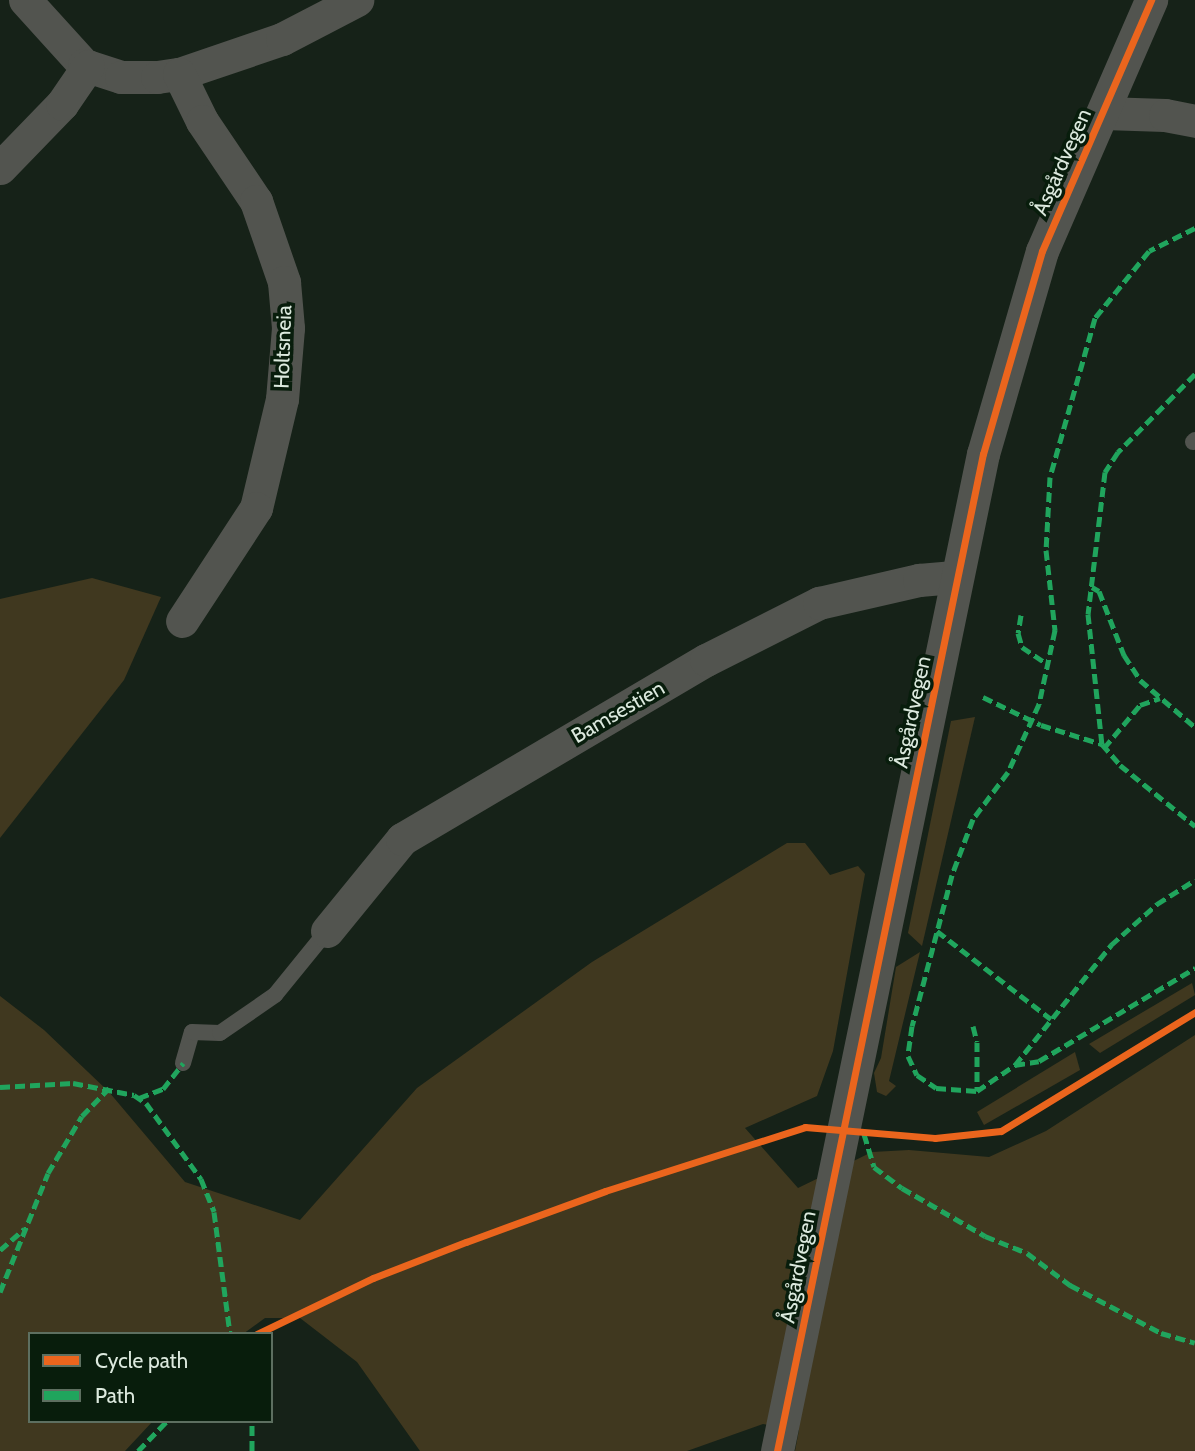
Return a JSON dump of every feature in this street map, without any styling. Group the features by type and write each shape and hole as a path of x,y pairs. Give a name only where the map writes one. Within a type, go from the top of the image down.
{"street":[{"path":"25,0 66,48 88,66 121,76 179,74 282,39 357,0"},
{"name":"Åsgårdvegen","path":"777,1451 983,454 1021,315 1070,179 1104,113 1151,0"},
{"path":"0,168 54,113 88,66"},
{"name":"Holtsneia","path":"179,74 202,121 256,201 284,282 288,328 282,399 256,508 181,621"},
{"path":"1104,113 1133,112 1195,121"},
{"name":"Bamsestien","path":"327,930 402,839 706,660 819,603 919,580 957,577"}],"lane":[{"path":"183,1063 192,1032 219,1033 265,1003 327,930"}],"shaded area":[{"path":"92,578 161,597 124,680 0,838 0,599"},
{"path":"975,717 922,946 908,933 951,721"},
{"path":"787,843 805,843 830,875 858,866 865,874 833,1051 817,1096 745,1128 798,1188 872,1152 909,1150 989,1157 1046,1131 1195,1035 1195,1451 795,1451 799,1430 763,1424 687,1451 420,1451 357,1362 300,1318 265,1318 246,1332 28,1332 28,1423 151,1423 125,1451 0,1451 0,996 44,1030 109,1092 185,1182 300,1220 417,1088 592,962"},
{"path":"920,952 889,1081 896,1086 886,1096 877,1092 874,1073 881,1058 896,967"},
{"path":"1192,983 1195,995 1100,1053 1089,1044"},
{"path":"1075,1052 1080,1070 984,1125 977,1112"}],"marked path":[{"path":"1195,228 1149,251 1095,318 1050,477 1046,550 1055,630 1039,704 1008,772 973,819 952,875 912,1026 908,1056 917,1075 936,1088 977,1091 1015,1065 1111,945 1157,904 1195,880"},
{"path":"1195,374 1118,452 1105,472 1088,614 1102,744 1120,765 1195,826"},
{"path":"1092,587 1099,591 1124,655 1140,680 1195,727"},
{"path":"1021,615 1018,633 1022,647 1047,664"},
{"path":"983,697 1041,725 1102,744"},
{"path":"1104,748 1140,705 1160,698"},
{"path":"937,931 1051,1019"},
{"path":"1015,1065 1039,1061 1195,968"},
{"path":"973,1026 977,1042 977,1091"},
{"path":"139,1098 163,1089 183,1063"},
{"path":"0,1087 73,1083 134,1095 146,1103 201,1179 214,1212 230,1332"},
{"path":"0,1292 48,1173 82,1116 109,1088"},
{"path":"864,1134 874,1167 902,1188 985,1236 1027,1253 1070,1285 1161,1333 1195,1343"},
{"path":"0,1250 24,1229"},
{"path":"138,1451 165,1423"},
{"path":"252,1423 252,1451"}],"cycle path":[{"path":"777,1451 983,454 1042,251 1151,0"},
{"path":"261,1332 373,1278 466,1242 605,1191 805,1127 935,1138 1001,1131 1195,1012"}]}
